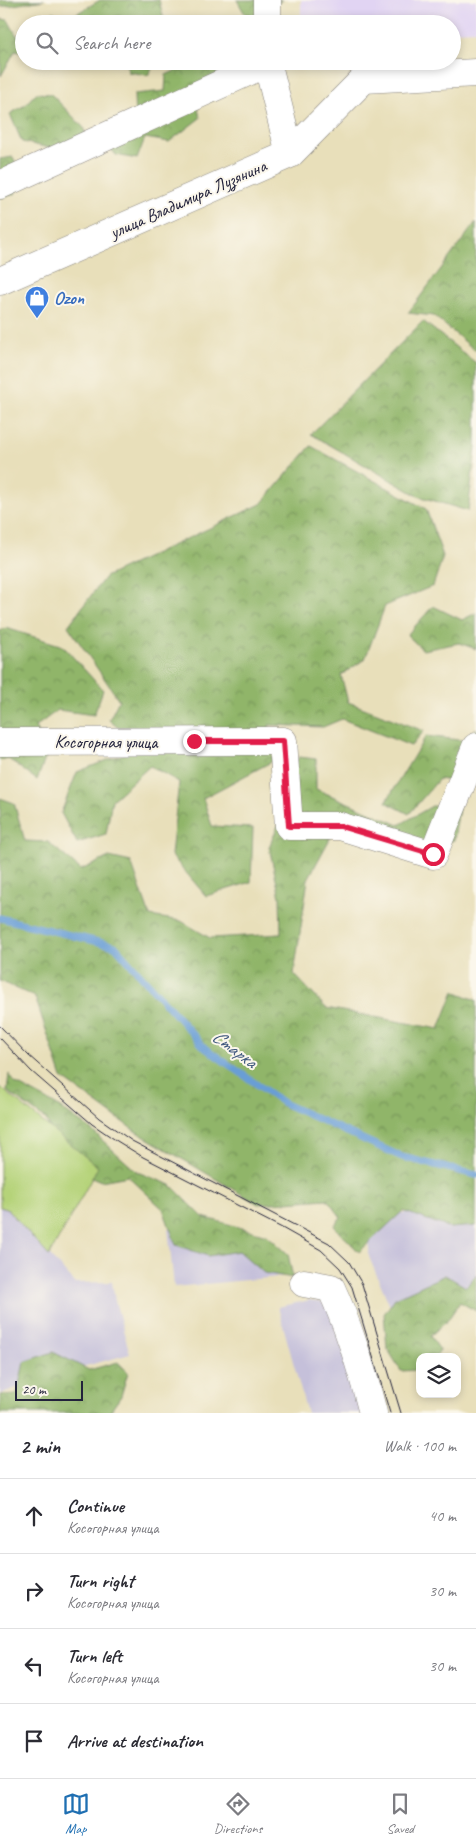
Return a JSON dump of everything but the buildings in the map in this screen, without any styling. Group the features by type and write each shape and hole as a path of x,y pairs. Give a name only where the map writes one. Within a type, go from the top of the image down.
{"street":[{"path":"267,0 267,15"},
{"path":"0,185 250,70"},
{"path":"269,70 290,154"},
{"path":"290,154 364,79 476,73"},
{"name":"улица Владимира Лузянина","path":"0,281 290,154"},
{"name":"Косогорная улица","path":"0,742 283,741 289,826 340,826 433,854 476,748"},
{"path":"304,1283 331,1288 344,1317 373,1413"}],"shaded area":[{"path":"301,0 476,0 476,30 461,31 461,15 301,15"},
{"path":"0,1207 7,1209 75,1283 112,1282 115,1301 130,1354 52,1375 0,1394"},
{"path":"369,1212 476,1215 476,1299 393,1313 369,1257"},
{"path":"168,1228 255,1251 288,1276 174,1287"},
{"path":"310,1300 322,1302 333,1311 361,1413 307,1413 278,1307"}],"green space":[{"path":"0,0 44,0 0,7"},
{"path":"100,0 159,0 163,15 74,15"},
{"path":"237,0 282,0 261,15 245,14"},
{"path":"53,12 61,15 49,15"},
{"path":"0,19 8,20 15,32 15,51 1,76"},
{"path":"128,70 151,70 148,75 128,72"},
{"path":"177,70 229,70 214,100 197,104 200,118 169,142 145,138 137,159 116,155 103,140 135,122 134,94 165,91 166,75"},
{"path":"36,93 51,94 84,128 87,147 72,153 22,142 10,114 25,105"},
{"path":"13,157 22,176 15,194 0,198 0,159"},
{"path":"476,222 476,351 434,316 408,313"},
{"path":"423,321 476,363 476,446 468,511 418,496 311,434"},
{"path":"311,446 426,509 443,556 433,586 385,606 365,659 341,675 348,702 424,731 411,746 342,719 323,727 269,725 273,761 203,798 212,826 253,828 251,882 206,896 171,855 179,782 150,766 112,800 106,834 77,843 61,813 77,772 141,747 109,720 119,700 68,626 105,577 261,504"},
{"path":"433,606 462,620 476,613 476,649 459,643 423,650 407,635"},
{"path":"6,628 63,646 103,690 94,715 58,710 35,727 49,749 37,780 7,758 0,761 0,631"},
{"path":"476,728 476,785 439,779 409,814 386,802 426,736 468,741"},
{"path":"299,757 316,759 316,789 399,825 432,806 459,808 454,840 428,850 333,833 308,879 294,974 326,1008 439,1029 454,991 476,1000 476,1226 450,1228 403,1211 359,1252 334,1226 341,1217 327,1199 258,1204 135,1131 62,1078 35,997 0,981 0,798 14,803 25,841 48,842 81,870 109,857 131,862 150,916 181,921 210,938 281,934 280,897 269,847 281,819 280,778"},
{"path":"9,1074 15,1083 56,1105 90,1129 137,1172 171,1185 203,1217 267,1235 288,1254 293,1278 264,1273 239,1251 208,1256 176,1245 163,1209 128,1176 101,1181 75,1170 45,1119 7,1091"},
{"path":"0,1087 98,1167 49,1256 7,1209 0,1207"},
{"path":"445,1275 466,1287 476,1275 476,1311 460,1302 447,1321 430,1336 440,1350 438,1353 416,1353 416,1370 401,1371 387,1348 384,1314 395,1298"},
{"path":"53,1352 89,1370 118,1362 128,1372 121,1396 109,1413 0,1413 0,1395 17,1394 24,1362"}],"waterway":[{"name":"Старка","path":"0,918 115,946 205,1048 285,1104 402,1157 476,1175"}],"tram line":[{"path":"0,1026 28,1055 99,1118 132,1141 329,1243 349,1262 362,1284 401,1413"},
{"path":"0,1038 31,1071 92,1124 117,1141 143,1157 321,1250 340,1268 352,1287 390,1413"}],"place":[{"name":"Ozon","path":"37,319"}],"route":[{"path":"194,741 283,741 289,826 340,826 433,854"}]}
